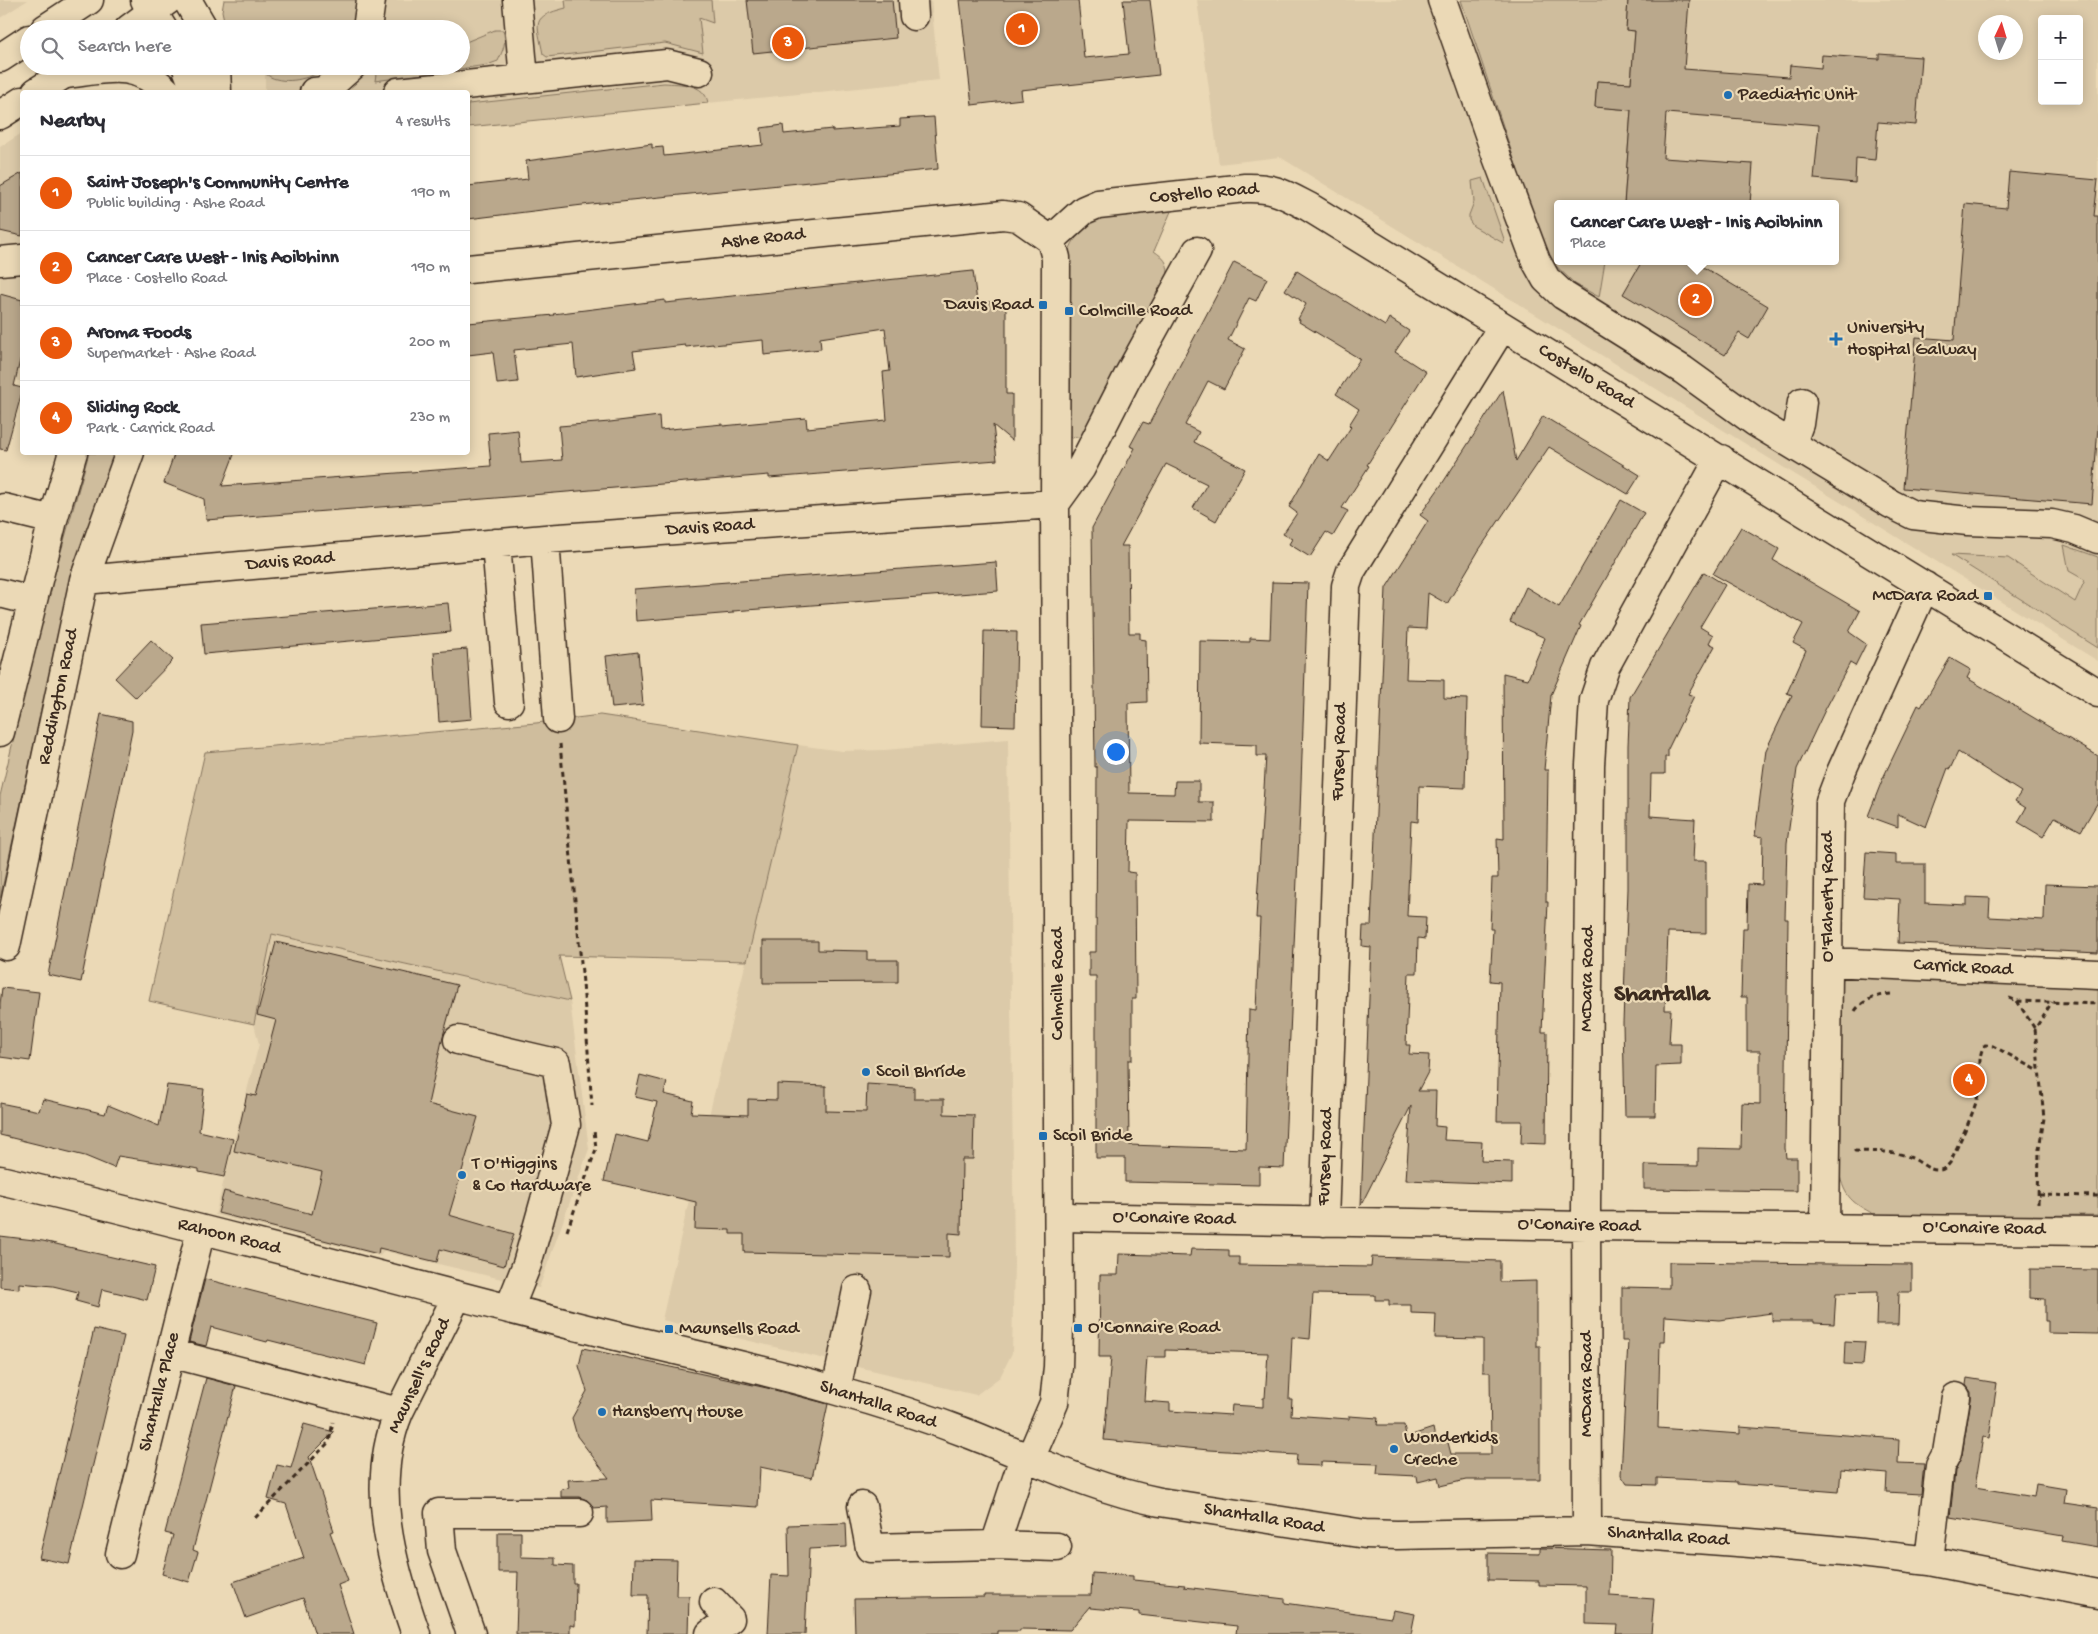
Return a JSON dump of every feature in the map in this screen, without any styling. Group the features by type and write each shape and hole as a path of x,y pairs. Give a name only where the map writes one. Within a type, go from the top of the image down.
{"street":[{"path":"59,20 89,0"},
{"path":"188,0 199,20"},
{"path":"368,20 371,0"},
{"path":"516,0 524,79"},
{"path":"1442,0 1536,261 1546,279 1563,295 1683,370 1755,422 1912,515 1968,521 2052,524 2098,539"},
{"path":"142,20 157,10"},
{"path":"0,58 20,45"},
{"path":"417,90 667,64 698,72"},
{"path":"39,90 64,75"},
{"path":"146,75 165,90"},
{"path":"189,75 195,90"},
{"path":"216,75 217,90"},
{"path":"329,90 344,75"},
{"path":"0,115 20,102"},
{"name":"Costello Road","path":"1051,240 1084,210 1098,204 1245,188 1261,187 1276,190 1309,206 1502,327 1721,459 2098,693"},
{"name":"Ashe Road","path":"470,269 1003,215 1018,217 1051,240"},
{"name":"Colmcille Road","path":"995,1545 1027,1458 1054,1403 1058,1367 1060,1217 1055,504 1056,258 1051,240"},
{"path":"1055,504 1081,468 1128,376 1197,251"},
{"path":"0,261 20,259"},
{"name":"Fursey Road","path":"1324,1222 1346,586 1351,572 1502,327"},
{"path":"1792,443 1799,424 1802,402"},
{"path":"0,731 53,520 72,455"},
{"name":"Reddington Road","path":"6,946 84,580 129,455"},
{"name":"McDara Road","path":"1587,1531 1586,1226 1590,765 1594,700 1605,666 1721,459"},
{"name":"Davis Road","path":"84,580 545,539 1055,504"},
{"path":"4,508 53,520"},
{"path":"545,539 558,719"},
{"path":"496,543 509,702"},
{"name":"O'Flaherty Road","path":"1825,1228 1830,801 1844,765 1925,586"},
{"path":"0,593 32,601"},
{"name":"Carrick Road","path":"1828,962 2098,974"},
{"path":"458,1040 556,1063 566,1125 528,1264 509,1309"},
{"name":"Rahoon Road","path":"0,1180 458,1296"},
{"name":"O'Conaire Road","path":"1060,1217 1586,1226 2098,1231"},
{"name":"Shantalla Place","path":"120,1554 201,1230"},
{"path":"836,1390 857,1290"},
{"name":"Shantalla Road","path":"458,1296 836,1390 970,1434 1076,1479 1127,1496 1345,1532 1397,1536 1587,1531 1834,1550 1929,1561 2098,1594"},
{"name":"Maunsell's Road","path":"416,1634 394,1564 384,1502 386,1452 399,1412 458,1296"},
{"path":"170,1353 399,1412"},
{"path":"1929,1561 1940,1466 1947,1452 1956,1397"},
{"path":"862,1506 870,1548 995,1545 1057,1548"},
{"path":"471,1634 442,1551 439,1514 579,1513"},
{"path":"710,1634 730,1619 714,1602"}],"path":[{"path":"558,719 583,983"},
{"path":"2035,1029 2052,1002 2061,972"},
{"path":"1854,1016 1856,1008 1867,1001 1880,995 1900,994"},
{"path":"2005,997 2017,1001 2098,1004"},
{"path":"2017,1001 2035,1029 2044,1118 2039,1149 2039,1195 2036,1230"},
{"path":"1854,1142 1855,1151 1880,1151 1901,1154 1918,1160 1928,1168 1943,1170 1950,1163 1975,1105 1980,1083 1981,1050 1985,1045 1993,1046 2039,1071"},
{"path":"2039,1195 2098,1196"},
{"path":"255,1518 329,1442 339,1397"}],"shaded area":[{"path":"0,0 28,0 0,18"},
{"path":"224,0 357,0 354,20 224,20 222,11"},
{"path":"308,0 931,0 939,80 470,127 470,90 265,90 265,75 470,75 470,20 296,20"},
{"path":"565,0 711,0 713,23 699,18 703,53 665,43 547,57 543,54 538,28 539,22 546,14 566,8"},
{"name":"University Hospital Galway","path":"1197,0 2098,0 2098,661 1280,157 1219,164"},
{"path":"1461,0 1628,0 1626,30 1635,31 1631,83 1597,81 1595,107 1631,110 1624,200 1554,200 1554,264 1551,261 1520,177"},
{"path":"495,30 503,30 505,38 503,50 498,61 470,67 470,40"},
{"path":"267,75 313,75 297,80 283,80"},
{"path":"376,75 417,75 375,81"},
{"path":"664,83 684,84 697,88 706,96 708,103 470,127 470,104"},
{"path":"20,134 20,381 0,376 0,147"},
{"path":"1483,178 1504,239 1503,243 1473,226 1469,220 1474,202 1472,181"},
{"path":"1172,209 1154,251 1165,261 1168,274 1084,436 1071,438 1066,433 1067,256 1069,249 1080,232 1102,217"},
{"path":"1555,265 1604,265 1599,297 1575,284"},
{"path":"88,455 116,455 66,599 0,898 0,796 44,611"},
{"path":"2064,545 2098,557 2098,648 1951,555 2008,558 2075,602 2085,580 2069,571"},
{"path":"600,715 798,745 747,961 559,956 570,1001 272,934 254,1024 149,1001 205,752 536,723"},
{"name":"Scoil Bhríde","path":"1008,739 1014,1263 1012,1353 1000,1377 976,1395 662,1320 693,1182 798,745 842,751 885,750"},
{"path":"272,934 570,1001 589,1149 539,1288 384,1251 380,1256 215,1215 259,1044 254,1024"},
{"path":"1852,973 2098,984 2098,1215 1877,1216 1853,1201 1845,1191 1840,1176 1839,987 1844,977"}],"building":[{"path":"747,0 892,0 896,38 753,53"},
{"path":"960,0 1078,0 1084,58 1129,54 1123,0 1150,0 1159,75 1021,90 1022,99 972,105"},
{"name":"Paediatric Unit","path":"1628,0 1689,0 1684,69 1789,77 1790,65 1821,68 1822,55 1879,59 1879,54 1921,57 1916,125 1878,122 1875,160 1856,158 1855,183 1814,179 1819,125 1666,113 1663,158 1753,164 1750,200 1624,200 1631,110 1595,107 1597,81 1631,83 1635,31 1626,30"},
{"path":"934,117 938,169 591,204 470,219 470,186 528,179 526,161 652,144 652,148 663,147 664,156 702,152 763,145 761,128 783,125 784,134 832,129 832,131 900,126 900,119"},
{"path":"2009,172 2098,180 2094,216 2098,216 2098,427 2092,504 1903,488 1916,337 1954,340 1965,204 2006,208"},
{"path":"20,174 20,236 0,231 0,186"},
{"path":"1234,262 1267,278 1256,301 1249,298 1228,340 1245,349 1224,389 1208,381 1185,425 1199,432 1194,442 1245,469 1216,521 1193,508 1207,484 1166,464 1121,546 1128,546 1129,633 1140,633 1140,639 1146,640 1147,702 1128,703 1129,793 1174,794 1175,781 1199,781 1199,802 1214,802 1214,822 1129,821 1128,872 1135,873 1136,999 1132,999 1132,1060 1128,1060 1129,1145 1246,1149 1249,1009 1256,1010 1260,918 1256,918 1266,756 1257,756 1257,745 1199,743 1200,641 1250,642 1250,638 1270,639 1272,582 1308,583 1284,1168 1259,1167 1259,1185 1125,1182 1125,1158 1096,1158 1096,976 1089,976 1089,952 1096,952 1097,767 1095,767 1092,528 1135,448 1130,446 1143,422 1149,424"},
{"path":"1640,265 1700,265 1768,306 1749,339 1739,333 1725,355 1623,294"},
{"path":"973,271 977,302 1006,302 1006,394 1012,394 1012,441 993,425 997,460 769,478 769,475 206,520 204,499 164,483 174,455 234,455 222,486 491,466 488,433 518,430 521,463 562,460 559,426 659,416 660,430 806,418 807,428 887,420 883,372 890,371 885,328 820,338 821,349 764,355 763,340 686,347 685,345 633,351 636,368 576,377 573,344 514,350 518,382 497,384 493,352 470,355 470,323 554,315 665,300 665,303"},
{"path":"1297,271 1385,326 1389,318 1409,331 1395,352 1426,372 1342,508 1348,511 1333,536 1326,532 1310,557 1289,544 1292,539 1283,534 1297,513 1289,507 1319,454 1329,461 1351,427 1349,425 1359,409 1336,394 1360,359 1299,322 1300,320 1298,319 1306,304 1285,290"},
{"path":"0,294 20,299 20,360 14,386 20,388 20,399 6,450 0,449"},
{"path":"1503,390 1516,461 1543,416 1640,475 1628,494 1549,447 1479,550 1447,604 1428,593 1426,629 1408,628 1406,679 1444,680 1444,698 1467,699 1465,788 1419,786 1418,822 1411,821 1407,916 1426,917 1425,939 1418,938 1417,973 1409,973 1406,1045 1410,1045 1409,1054 1429,1055 1428,1072 1418,1091 1436,1091 1435,1126 1445,1127 1444,1140 1482,1142 1481,1161 1512,1162 1512,1184 1406,1180 1411,1106 1361,1205 1371,947 1362,946 1363,926 1371,926 1386,588 1428,521 1420,515"},
{"path":"1621,500 1644,513 1579,625 1581,626 1551,695 1544,770 1548,770 1546,902 1548,902 1542,1032 1547,1032 1546,1144 1521,1143 1522,1121 1497,1121 1500,982 1490,981 1493,929 1490,929 1492,878 1498,878 1497,838 1504,839 1503,673 1528,679 1545,638 1510,622 1526,587 1559,607"},
{"path":"1741,527 1779,549 1773,560 1860,611 1849,632 1866,644 1855,666 1850,663 1797,769 1787,843 1785,919 1788,919 1785,1148 1786,1158 1797,1158 1797,1191 1644,1189 1644,1165 1698,1166 1698,1148 1741,1149 1742,1103 1760,1104 1760,1051 1747,1051 1747,997 1741,997 1743,928 1747,928 1748,884 1762,885 1763,837 1755,836 1766,750 1792,695 1787,693 1806,650 1793,643 1803,624 1713,574"},
{"path":"996,562 998,591 733,611 733,613 636,621 634,589"},
{"path":"1704,572 1725,585 1700,627 1713,635 1709,643 1715,646 1688,694 1694,696 1668,749 1668,757 1665,757 1665,774 1651,774 1650,816 1695,819 1693,861 1706,861 1706,933 1668,932 1665,1010 1671,1010 1669,1044 1681,1044 1681,1065 1656,1066 1655,1116 1625,1116 1623,1023 1628,889 1630,697"},
{"path":"448,603 451,632 204,654 201,623"},
{"path":"984,631 1017,632 1015,726 982,725"},
{"path":"151,640 173,660 136,698 115,678"},
{"path":"467,649 472,719 439,722 434,652"},
{"path":"638,652 643,705 612,708 606,656"},
{"path":"1950,658 1971,670 1967,678 2098,756 2098,802 2081,831 2055,817 2043,837 2018,822 2026,808 2015,801 2021,792 1958,752 1950,769 1948,768 1926,827 1898,814 1898,827 1868,816 1883,778 1918,705 1921,707"},
{"path":"101,714 132,721 132,730 81,982 48,975"},
{"path":"1866,852 1896,854 1896,864 1925,864 1925,903 1967,905 1967,897 1990,898 1989,917 2044,920 2045,884 2098,886 2098,953 1898,943 1900,899 1863,897"},
{"path":"763,941 818,941 818,950 867,951 867,960 898,960 898,982 763,983"},
{"path":"276,942 457,985 443,1036 428,1104 478,1117 449,1215 514,1234 504,1266 440,1249 437,1262 379,1248 378,1254 218,1213 224,1191 312,1214 322,1172 234,1151 247,1094 256,1096 276,1020 257,1015"},
{"path":"2,988 39,992 30,1061 0,1057 0,1004"},
{"path":"640,1075 667,1082 664,1094 693,1101 691,1113 748,1115 748,1099 777,1100 777,1084 826,1086 826,1111 866,1112 867,1084 914,1087 914,1099 944,1099 944,1114 974,1115 973,1159 962,1159 961,1234 949,1233 949,1257 744,1252 744,1234 730,1234 730,1230 695,1229 696,1202 604,1181 615,1134 648,1142 657,1102 635,1097"},
{"path":"167,1085 204,1089 199,1131 233,1139 224,1177 199,1172 199,1169 118,1156 114,1168 85,1156 0,1135 0,1103 39,1111 43,1099 105,1114 108,1105 159,1126"},
{"path":"0,1236 43,1241 155,1267 147,1300 102,1289 98,1307 76,1301 78,1292 53,1286 19,1283 19,1289 0,1287"},
{"path":"1191,1249 1229,1250 1229,1257 1239,1257 1239,1265 1371,1267 1372,1257 1500,1261 1500,1282 1536,1281 1536,1346 1540,1346 1540,1480 1466,1480 1440,1486 1438,1477 1418,1482 1417,1476 1377,1474 1378,1464 1321,1462 1321,1466 1296,1465 1297,1455 1209,1450 1104,1440 1111,1357 1099,1357 1100,1275 1118,1275 1119,1254 1190,1256","holes":["1313,1294 1375,1295 1375,1300 1389,1300 1389,1305 1411,1305 1411,1313 1436,1314 1435,1338 1483,1339 1483,1372 1490,1372 1491,1454 1451,1454 1446,1435 1435,1438 1433,1428 1406,1437 1404,1425 1377,1425 1378,1418 1349,1416 1349,1419 1291,1415 1292,1399 1289,1399 1292,1337 1310,1339","1165,1350 1268,1353 1263,1407 1232,1405 1231,1415 1170,1411 1170,1403 1144,1401 1147,1357 1165,1357"]},
{"path":"1669,1262 1912,1265 1912,1292 1899,1292 1898,1325 1876,1325 1877,1292 1836,1293 1834,1324 1814,1323 1814,1321 1772,1321 1772,1313 1719,1320 1665,1316 1664,1341 1660,1341 1658,1428 1740,1434 1740,1427 1899,1439 1898,1463 1924,1464 1921,1494 1886,1492 1887,1474 1841,1470 1839,1492 1737,1484 1737,1482 1657,1478 1657,1485 1627,1484 1621,1475 1628,1341 1622,1341 1622,1287 1669,1288"},
{"path":"2030,1269 2098,1270 2098,1334 2048,1333 2048,1321 2045,1321 2045,1299 2030,1298"},
{"path":"205,1279 377,1323 366,1365 211,1327 206,1346 189,1342"},
{"path":"94,1329 124,1336 69,1564 39,1558"},
{"path":"1845,1341 1865,1342 1863,1365 1844,1364"},
{"path":"583,1348 767,1388 828,1404 812,1478 760,1467 758,1507 651,1500 652,1521 607,1523 607,1507 593,1508 587,1500 579,1497 561,1497 561,1489 569,1488 568,1480 609,1478 577,1436 572,1418 587,1391 579,1366"},
{"path":"206,1378 236,1386 193,1550 198,1552 189,1582 162,1574 173,1535 165,1533"},
{"path":"1967,1378 1997,1383 1989,1438 1983,1437 1975,1487 2034,1497 2036,1484 2066,1489 2064,1503 2098,1508 2098,1547 2062,1541 2063,1536 1950,1517 1955,1471 1962,1455 1971,1399 1971,1392 1966,1385"},
{"path":"304,1424 334,1432 309,1457 334,1531 330,1532 348,1581 338,1585 354,1634 315,1634 303,1598 246,1618 233,1582 304,1558 286,1504 268,1499 277,1465 291,1468"},
{"path":"846,1523 847,1547 809,1549 805,1634 768,1634 771,1575 789,1576 788,1525"},
{"path":"498,1532 521,1532 521,1557 555,1558 555,1565 573,1566 573,1583 576,1583 575,1626 570,1625 570,1634 516,1634 518,1572 498,1572"},
{"path":"1540,1548 1611,1550 1610,1596 1654,1599 1651,1634 1616,1634 1617,1625 1586,1624 1586,1586 1539,1585 1539,1581 1488,1580 1488,1553 1540,1554"},
{"path":"634,1559 677,1560 676,1596 689,1596 688,1634 647,1634 648,1595 633,1595"},
{"path":"1092,1573 1133,1576 1133,1580 1285,1599 1285,1603 1391,1618 1393,1610 1415,1614 1411,1634 1236,1634 1237,1626 1139,1615 1139,1612 1090,1608 1090,1606 1070,1630 1020,1629 1020,1631 997,1631 997,1634 855,1634 854,1599 984,1597 984,1595 1091,1595"}],"place":[{"name":"Saint Joseph's Community Centre","path":"1022,29"},
{"name":"Aroma Foods","path":"788,43"},
{"name":"Paediatric Unit","path":"1728,95"},
{"name":"Cancer Care West - Inis Aoibhinn","path":"1696,300"},
{"name":"Davis Road","path":"1043,305"},
{"name":"Colmcille Road","path":"1069,311"},
{"name":"University Hospital Galway","path":"1836,339"},
{"name":"McDara Road","path":"1988,596"},
{"name":"Scoil Bhríde","path":"866,1072"},
{"name":"Sliding Rock","path":"1969,1080"},
{"name":"Scoil Bride","path":"1043,1136"},
{"name":"T O'Higgins & Co Hardware","path":"462,1175"},
{"name":"O'Connaire Road","path":"1078,1328"},
{"name":"Maunsells Road","path":"669,1329"},
{"name":"Hansberry House","path":"602,1412"},
{"name":"Wonderkids Creche","path":"1394,1449"}],"district":[{"name":"Shantalla","path":"1662,995"}]}
